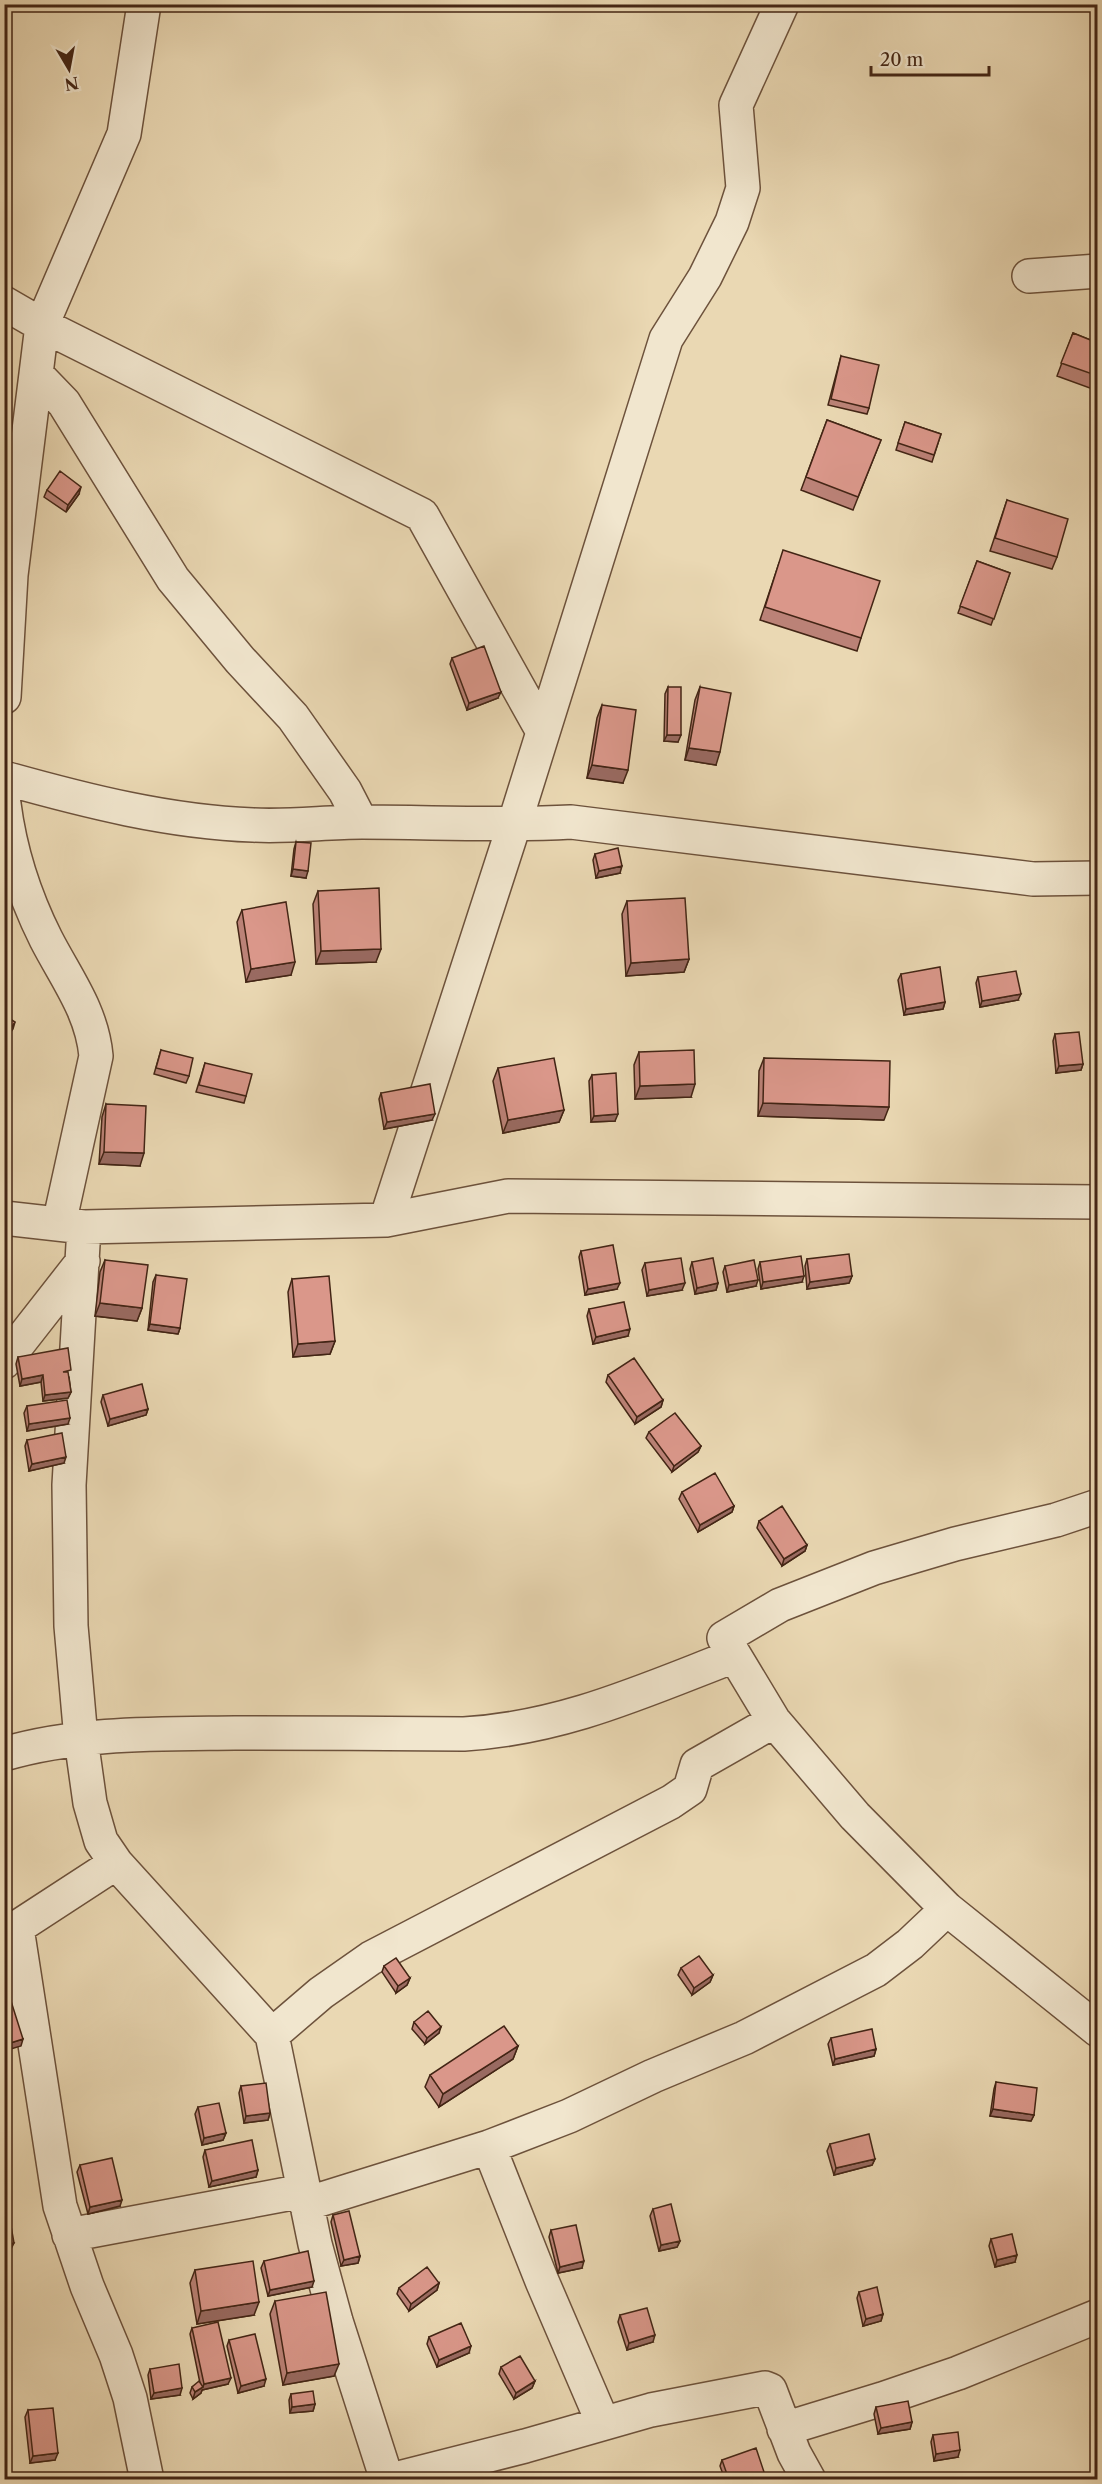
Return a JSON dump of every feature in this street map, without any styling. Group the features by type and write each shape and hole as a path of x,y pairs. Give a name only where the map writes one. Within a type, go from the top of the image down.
{"street":[{"path":"4,697 11,574 42,325 124,134 144,4"},
{"path":"386,1220 514,825 666,339 705,277 736,210 743,188 736,105 782,4"},
{"path":"1029,276 1098,271"},
{"path":"4,303 42,325 422,515 542,730"},
{"path":"36,374 70,411 173,579 240,660 293,717 345,791 361,822"},
{"path":"4,778 84,801 206,822 255,826 361,822 514,825 571,822 1033,879 1098,878"},
{"path":"4,804 9,839 26,892 47,940 72,981 95,1041 96,1056 72,1225 82,1261 69,1485 71,1626 81,1739 94,1820 101,1841 116,1863 272,2036 304,2197 336,2321 387,2480"},
{"path":"4,1218 72,1225 386,1220 508,1196 1098,1202"},
{"path":"4,1362 82,1261"},
{"path":"1098,1506 1056,1520 955,1544 874,1568 780,1605 724,1638 774,1720 855,1816 947,1909 1098,2030"},
{"path":"4,1754 35,1745 154,1734 464,1734 494,1732 571,1717 617,1702 734,1656"},
{"path":"272,2036 321,1993 371,1958 671,1802 690,1789 697,1765 774,1720"},
{"path":"116,1863 11,1932 60,2206 87,2286 116,2355 130,2398 147,2480"},
{"path":"69,2235 304,2197 489,2147 569,2116 653,2076 744,2038 819,2000 876,1970 910,1944 947,1909"},
{"path":"489,2147 542,2281 603,2422"},
{"path":"784,2428 882,2399 947,2376 1098,2316"},
{"path":"391,2480 525,2446 651,2410 765,2388 770,2390 774,2398 784,2428 808,2480"}],"building":[{"path":"1073,333 1098,343 1098,376 1061,363"},
{"path":"841,356 879,365 869,408 831,399"},
{"path":"827,420 881,440 858,497 806,477"},
{"path":"905,422 941,434 934,455 898,443"},
{"path":"60,471 81,487 68,505 47,490"},
{"path":"1007,500 1068,519 1057,557 995,538"},
{"path":"783,550 880,581 861,638 765,607"},
{"path":"977,561 1010,573 994,619 960,606"},
{"path":"484,646 501,692 469,703 452,658"},
{"path":"668,687 681,687 681,735 667,735"},
{"path":"700,687 731,693 720,752 689,748"},
{"path":"602,705 636,710 628,770 592,765"},
{"path":"296,842 311,843 308,871 293,869"},
{"path":"618,848 622,866 599,871 595,854"},
{"path":"379,888 381,949 321,951 318,891"},
{"path":"685,898 689,959 631,963 627,901"},
{"path":"286,902 295,962 251,969 242,910"},
{"path":"940,967 945,1002 906,1009 901,974"},
{"path":"1016,971 1021,994 982,1001 978,977"},
{"path":"4,1015 15,1022 4,1039"},
{"path":"1079,1032 1083,1064 1059,1066 1055,1034"},
{"path":"161,1050 193,1058 189,1076 156,1068"},
{"path":"694,1050 695,1084 640,1086 639,1052"},
{"path":"554,1058 564,1110 508,1120 498,1068"},
{"path":"764,1058 890,1061 889,1107 763,1103"},
{"path":"205,1063 252,1074 246,1096 199,1085"},
{"path":"616,1073 618,1114 594,1116 592,1075"},
{"path":"430,1084 435,1114 387,1122 381,1093"},
{"path":"106,1104 146,1106 144,1153 104,1152"},
{"path":"613,1245 620,1283 588,1289 581,1251"},
{"path":"849,1254 852,1276 810,1282 807,1259"},
{"path":"801,1256 804,1276 763,1282 760,1262"},
{"path":"681,1258 685,1283 649,1290 645,1263"},
{"path":"713,1258 718,1283 697,1288 692,1262"},
{"path":"105,1260 148,1265 142,1308 100,1303"},
{"path":"754,1260 758,1280 729,1285 725,1266"},
{"path":"156,1275 187,1279 180,1328 150,1324"},
{"path":"329,1276 335,1341 298,1344 292,1279"},
{"path":"624,1302 630,1329 596,1337 589,1309"},
{"path":"68,1348 71,1370 63,1372 68,1372 71,1392 45,1395 43,1375 22,1379 18,1357"},
{"path":"634,1358 663,1400 637,1417 608,1375"},
{"path":"142,1384 148,1409 110,1419 103,1395"},
{"path":"67,1400 70,1418 29,1424 27,1406"},
{"path":"675,1413 701,1446 674,1466 649,1432"},
{"path":"62,1433 66,1457 32,1464 27,1440"},
{"path":"715,1473 734,1506 700,1525 682,1492"},
{"path":"782,1506 807,1545 784,1559 759,1521"},
{"path":"699,1956 713,1975 694,1988 681,1968"},
{"path":"396,1958 410,1978 398,1986 384,1966"},
{"path":"10,1998 23,2039 4,2045 4,2000"},
{"path":"428,2011 441,2027 427,2038 414,2022"},
{"path":"504,2026 518,2046 443,2094 430,2075"},
{"path":"872,2029 876,2049 835,2059 831,2038"},
{"path":"996,2082 1037,2088 1034,2115 993,2109"},
{"path":"266,2083 270,2113 246,2116 241,2086"},
{"path":"219,2103 226,2133 204,2138 198,2107"},
{"path":"869,2134 875,2159 836,2168 830,2144"},
{"path":"252,2140 258,2170 212,2181 205,2150"},
{"path":"112,2158 122,2200 90,2207 80,2165"},
{"path":"4,2198 6,2198 14,2243 4,2245"},
{"path":"671,2204 680,2241 661,2245 653,2209"},
{"path":"349,2211 360,2256 344,2260 333,2215"},
{"path":"576,2225 584,2261 560,2267 551,2230"},
{"path":"1012,2234 1017,2255 997,2260 991,2239"},
{"path":"308,2251 314,2281 270,2290 264,2261"},
{"path":"253,2261 259,2302 201,2311 195,2270"},
{"path":"427,2267 439,2283 411,2304 399,2288"},
{"path":"877,2287 883,2314 866,2319 859,2292"},
{"path":"326,2292 339,2364 287,2373 275,2301"},
{"path":"647,2308 655,2335 629,2343 620,2315"},
{"path":"218,2322 231,2378 204,2384 192,2328"},
{"path":"461,2323 471,2346 439,2360 429,2337"},
{"path":"255,2334 266,2379 241,2386 229,2340"},
{"path":"520,2356 535,2381 516,2393 501,2367"},
{"path":"179,2364 182,2388 154,2393 150,2369"},
{"path":"199,2381 203,2387 195,2392 192,2387"},
{"path":"313,2391 315,2404 292,2407 291,2394"},
{"path":"908,2401 912,2422 881,2428 876,2407"},
{"path":"53,2408 58,2453 33,2456 28,2410"},
{"path":"958,2432 960,2450 936,2454 933,2435"},
{"path":"756,2448 765,2475 751,2480 729,2480 722,2460"},
{"path":"710,2474 714,2480 700,2480"}]}
